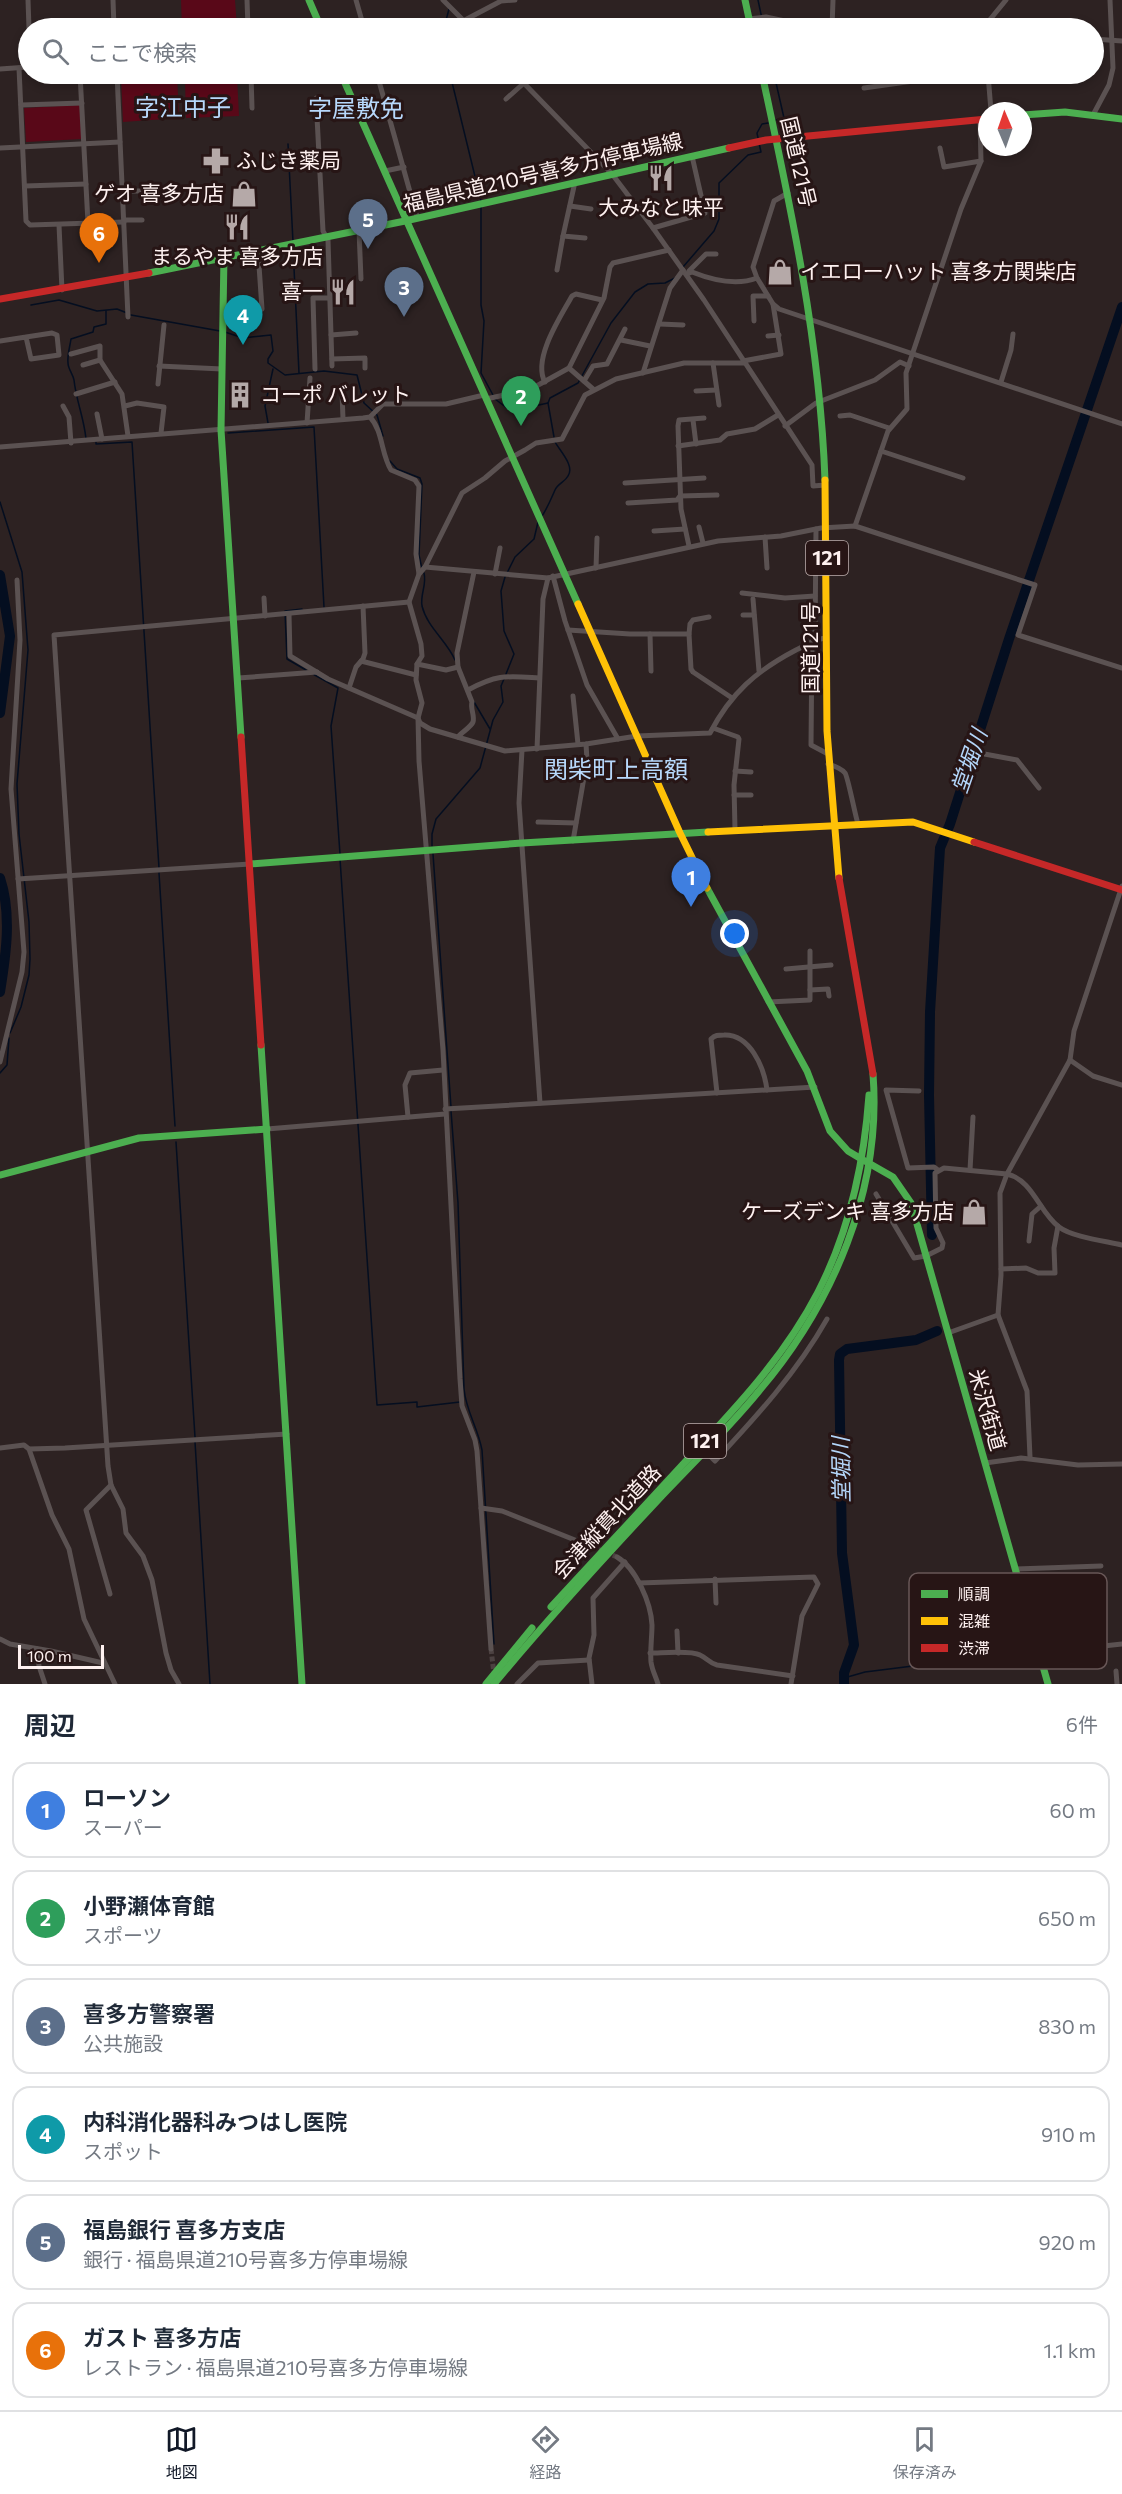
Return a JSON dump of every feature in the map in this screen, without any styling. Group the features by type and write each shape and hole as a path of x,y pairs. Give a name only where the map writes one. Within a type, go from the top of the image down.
{"main road":[{"path":"309,0 317,18"},
{"path":"745,0 749,18"},
{"name":"米沢街道","path":"346,84 680,833 720,914 815,1087 829,1132 842,1148 896,1178 906,1191 1016,1573"},
{"name":"国道121号","path":"764,84 812,319 820,401 828,527 826,638 828,764 842,898 865,1011 874,1080 874,1124 866,1161"},
{"path":"1032,114 1065,112 1122,119"},
{"name":"福島県道210号喜多方停車場線","path":"0,299 127,278 224,256 405,221 776,139 978,119"},
{"path":"224,256 221,430 302,1684"},
{"path":"250,864 522,843 913,822 1122,888"},
{"name":"国道121号","path":"866,1161 869,1045"},
{"path":"874,1080 886,1090"},
{"path":"875,1094 886,1090"},
{"path":"0,1175 88,1150 150,1137 267,1129"},
{"name":"会津縦貫北道路","path":"486,1684 578,1576 775,1363 816,1299 838,1252 866,1161"},
{"name":"会津縦貫北道路","path":"494,1684 553,1613 759,1392 784,1362 821,1303 835,1274 852,1231 866,1161"},
{"name":"米沢街道","path":"1044,1669 1048,1684"}],"street":[{"path":"28,0 29,18"},
{"path":"113,0 114,18"},
{"path":"247,0 248,18"},
{"path":"356,0 361,18"},
{"path":"443,0 460,18"},
{"path":"469,18 501,1 515,0"},
{"path":"832,18 833,0"},
{"path":"991,18 1006,0"},
{"path":"1093,115 1112,74 1113,40 1110,0"},
{"path":"1104,40 1122,41"},
{"path":"0,69 18,68"},
{"path":"20,84 26,221 30,225 59,225 142,220"},
{"path":"81,84 88,223"},
{"path":"117,84 128,317"},
{"path":"251,84 252,108"},
{"path":"380,84 417,217"},
{"path":"506,99 523,84"},
{"path":"525,84 612,174 686,272 812,465 813,486 825,485"},
{"path":"864,88 892,84"},
{"path":"989,84 990,102"},
{"path":"316,98 323,231 328,240 332,366"},
{"path":"21,105 82,103"},
{"path":"0,148 120,142"},
{"path":"940,148 944,167 981,161"},
{"path":"653,228 705,213 692,156"},
{"path":"855,526 889,428 907,409 906,378 909,366 961,209 981,156"},
{"path":"385,171 404,167"},
{"path":"557,270 575,182"},
{"path":"25,186 86,183"},
{"path":"122,192 141,191"},
{"path":"491,1649 476,1440 462,1406 443,1070 418,718 422,702 416,686 417,664 422,656 422,645 409,602 458,498 472,484 485,478 512,457 536,443 562,439 585,395 616,379 684,363 744,362 780,354 779,335 772,304 753,267 774,201 788,193"},
{"path":"570,206 591,209"},
{"path":"59,225 62,290"},
{"path":"359,230 361,279"},
{"path":"563,236 585,238"},
{"path":"531,389 569,368 603,300 613,263 669,250"},
{"path":"258,251 262,309"},
{"path":"643,373 670,288 706,254 716,254"},
{"path":"686,272 716,280 750,281 757,278"},
{"path":"545,382 542,367 547,344 572,296 576,294 603,300"},
{"path":"754,321 753,296 768,296"},
{"path":"315,369 312,298 329,298"},
{"path":"772,304 779,309 1122,423"},
{"path":"660,324 683,325"},
{"path":"158,384 164,325"},
{"path":"584,381 593,366 607,364 625,329"},
{"path":"331,335 356,333"},
{"path":"0,341 26,337 55,334 59,355 31,359 26,337"},
{"path":"1001,382 1011,351 1013,334"},
{"path":"768,336 779,335"},
{"path":"621,340 650,346"},
{"path":"71,354 100,346 100,360 122,394 128,436"},
{"path":"332,359 365,358 366,368"},
{"path":"83,365 100,360"},
{"path":"785,426 820,401 875,380 900,362 909,366"},
{"path":"713,363 719,405"},
{"path":"159,366 222,369"},
{"path":"569,368 593,390"},
{"path":"307,423 310,378"},
{"path":"76,394 115,382"},
{"path":"696,391 716,390"},
{"path":"342,392 343,419"},
{"path":"0,447 307,423 371,416 383,404 388,403 446,404 508,394"},
{"path":"125,406 136,403 164,407 161,433"},
{"path":"63,406 69,417 71,443"},
{"path":"98,414 102,439"},
{"path":"678,446 720,440 727,434 755,429 778,415"},
{"path":"840,416 850,415 889,428"},
{"path":"371,416 376,423 385,460 391,470 415,480 419,486 416,554 422,571"},
{"path":"689,546 680,496 679,420 704,418"},
{"path":"693,420 696,444"},
{"path":"881,451 963,478"},
{"path":"626,483 704,478"},
{"path":"628,503 677,500 680,496 717,495"},
{"path":"422,571 550,577 703,543 781,536 828,527 855,526 1035,585 1018,635 1122,668"},
{"path":"699,527 703,543"},
{"path":"816,529 811,745 828,754"},
{"path":"654,531 685,530"},
{"path":"765,537 767,568"},
{"path":"596,568 597,538"},
{"path":"495,574 500,548"},
{"path":"458,737 473,723 470,705 472,702 458,667 457,653 474,572"},
{"path":"550,577 587,685 618,739"},
{"path":"537,748 543,599 550,577"},
{"path":"0,1062 22,972 24,952 11,789 20,640 17,580"},
{"path":"742,593 785,598 816,596"},
{"path":"264,598 265,616"},
{"path":"753,599 759,671"},
{"path":"179,1684 171,1670 166,1653 151,1575 142,1556 126,1533 123,1509 111,1485 106,1445 54,635 409,602"},
{"path":"349,688 356,667 361,661 365,642 363,606"},
{"path":"289,614 290,656 349,688 418,718 420,723 430,729 505,751 586,744 637,735 707,734 732,698 759,671 814,640 826,638"},
{"path":"743,615 754,615"},
{"path":"709,617 693,620 690,624 691,669 732,698"},
{"path":"568,630 689,634"},
{"path":"650,634 651,671"},
{"path":"361,661 416,675"},
{"path":"417,664 446,670 458,667"},
{"path":"238,678 317,672"},
{"path":"468,690 491,678 511,676 539,678"},
{"path":"573,696 578,744"},
{"path":"713,728 738,737 734,795 735,830"},
{"path":"573,841 587,760 586,744"},
{"path":"522,750 519,791 540,1103"},
{"path":"979,753 1017,760 1039,788"},
{"path":"828,764 838,768 848,777 849,793 858,824"},
{"path":"735,771 751,772"},
{"path":"734,795 751,795"},
{"path":"538,822 576,823"},
{"path":"18,879 250,864"},
{"path":"1030,1457 1027,1391 998,1315 999,1193 1007,1173 1070,1060 1074,1031 1122,888"},
{"path":"768,1002 810,1000 810,951"},
{"path":"786,969 831,965"},
{"path":"810,990 828,989 829,996"},
{"path":"717,1093 711,1039 712,1036 725,1035 735,1036 749,1047 762,1068 767,1090"},
{"path":"1070,1060 1092,1076 1122,1085"},
{"path":"408,1117 405,1085 410,1073 443,1070"},
{"path":"267,1129 540,1103 815,1087"},
{"path":"919,1091 886,1090 908,1168 944,1168 1007,1173 1021,1180 1058,1226 1122,1245"},
{"path":"970,1170 973,1117"},
{"path":"876,1194 912,1257 926,1256 942,1248 943,1243 936,1228 933,1168"},
{"path":"1029,1241 1032,1214 1041,1206"},
{"path":"1000,1269 1026,1268 1038,1273 1055,1273 1055,1241 1058,1226"},
{"path":"948,1333 998,1315"},
{"path":"712,1458 715,1461 760,1414 805,1355 827,1319"},
{"path":"29,1449 287,1434"},
{"path":"0,1448 24,1445 29,1449 52,1515 69,1549 84,1619 115,1684"},
{"path":"985,1463 1020,1458 1078,1465 1121,1463 1122,1455"},
{"path":"110,1594 86,1510 111,1485"},
{"path":"481,1508 502,1511 585,1544"},
{"path":"617,1557 625,1562 639,1583 650,1611 650,1653 658,1684"},
{"path":"592,1684 589,1660 594,1635 594,1598 625,1562"},
{"path":"1015,1569 1101,1566"},
{"path":"639,1583 789,1576 816,1578 818,1584 802,1616 791,1684"},
{"path":"715,1579 716,1603"},
{"path":"677,1631 678,1653"},
{"path":"0,1640 103,1663"},
{"path":"1107,1646 1122,1644"},
{"path":"37,1649 45,1684"},
{"path":"650,1653 701,1655 711,1664 793,1676"},
{"path":"517,1684 537,1663 589,1660"},
{"path":"1116,1671 1117,1684"}],"shaded area":[{"path":"181,0 235,0 236,18 182,18"},
{"path":"121,84 177,84 179,118 123,122"},
{"path":"185,84 237,84 239,116 186,118"},
{"path":"80,105 82,139 26,142 24,108"}],"waterway":[{"path":"758,0 762,18"},
{"path":"447,18 449,9"},
{"path":"452,84 481,201"},
{"path":"776,84 784,118 776,120"},
{"path":"758,138 757,133 762,124 768,123"},
{"path":"683,267 714,231 719,219 719,183 748,155 761,152 759,143"},
{"path":"288,144 293,242"},
{"path":"481,206 481,305 484,321 481,373 493,395"},
{"path":"293,247 299,373"},
{"path":"554,437 548,403 550,398 578,383 611,323 635,292 648,284 665,283 675,278"},
{"path":"31,305 59,300 97,311 117,309 127,313"},
{"name":"堂堀川","path":"932,1235 930,1012 940,848 950,824 1009,639 1122,307"},
{"path":"86,439 74,380 68,365 68,354 71,339 93,332 94,327 106,324 106,311"},
{"path":"131,315 220,331"},
{"path":"225,332 243,338 271,335 273,351 268,363 285,375 324,371 357,375 364,403 377,415 383,436"},
{"path":"268,423 265,406 273,369"},
{"path":"495,399 511,411 548,403"},
{"path":"228,433 314,427 324,607"},
{"path":"96,442 96,444 132,442 159,868"},
{"path":"542,516 556,488 570,472 568,463 555,442"},
{"path":"390,461 397,469 420,478 422,484 419,555 422,569"},
{"path":"0,502 22,572 28,650 17,784 30,959 29,975 21,1007 10,1033"},
{"path":"507,573 515,557 534,539 538,522"},
{"path":"424,573 422,606 455,660"},
{"path":"0,575 10,636 0,713"},
{"path":"505,577 501,591 504,631 514,654 506,674"},
{"path":"302,609 285,611 287,659 306,670"},
{"path":"313,674 338,688 331,726 340,854"},
{"path":"432,846 436,819 480,768 493,720 503,702 501,686 504,679"},
{"path":"474,702 490,729"},
{"path":"433,854 451,1107"},
{"path":"340,859 377,1405 417,1402 417,1407 460,1402"},
{"path":"159,873 175,1126"},
{"path":"0,878 7,920 6,949 0,992"},
{"path":"0,1073 7,1065 9,1038"},
{"path":"451,1111 458,1203 464,1389 482,1450 494,1644"},
{"path":"176,1142 195,1437"},
{"name":"堂堀川","path":"844,1684 844,1673 854,1645 842,1553 840,1354 847,1349 916,1340 937,1331"},
{"path":"195,1442 210,1684"},
{"path":"844,1678 865,1672 909,1666"}],"tunnel":[{"path":"585,1544 617,1557"},
{"path":"491,1649 494,1674"}],"traffic: fast":[{"path":"309,0 317,18"},
{"path":"745,0 749,18"},
{"path":"345,84 578,604"},
{"path":"764,84 811,326 825,480"},
{"path":"1032,114 1065,112 1122,119"},
{"path":"149,273 405,221 729,148"},
{"path":"224,256 221,430 241,737"},
{"path":"250,864 522,843 708,832"},
{"path":"707,888 807,1071 830,1131 848,1151 863,1160"},
{"path":"261,1045 302,1684"},
{"path":"494,1684 595,1569 747,1405 786,1357 809,1321 830,1283 847,1243 860,1202 869,1160 874,1117 873,1074"},
{"path":"551,1607 724,1421 775,1360 805,1315 829,1269 847,1221 859,1171 869,1095"},
{"path":"0,1175 139,1138 267,1129"},
{"path":"865,1161 893,1177 911,1203 1016,1573"},
{"path":"486,1684 532,1628"},
{"path":"1044,1669 1048,1684"}],"traffic: slow":[{"path":"825,480 827,731 839,878"},
{"path":"578,604 680,833 707,888"},
{"path":"708,832 913,822 974,842"}],"traffic: jam":[{"path":"729,148 766,140 978,120"},
{"path":"0,299 149,273"},
{"path":"241,737 261,1045"},
{"path":"974,842 1122,890"},
{"path":"839,878 873,1074"}],"place":[{"name":"ふじき薬局","path":"216,161"},
{"name":"大みなと味平","path":"661,178"},
{"name":"ゲオ 喜多方店","path":"244,194"},
{"name":"まるやま 喜多方店","path":"237,227"},
{"name":"福島銀行 喜多方支店","path":"368,249"},
{"name":"ガスト 喜多方店","path":"99,263"},
{"name":"イエローハット 喜多方関柴店","path":"780,272"},
{"name":"喜一","path":"343,292"},
{"name":"喜多方警察署","path":"404,317"},
{"name":"内科消化器科みつはし医院","path":"243,345"},
{"name":"コーポ バレット","path":"240,395"},
{"name":"小野瀬体育館","path":"521,426"},
{"name":"ローソン","path":"691,907"},
{"name":"ケーズデンキ 喜多方店","path":"974,1212"}],"district":[{"name":"字江中子","path":"183,108"},
{"name":"字屋敷免","path":"356,109"},
{"name":"関柴町上高額","path":"616,770"}]}
